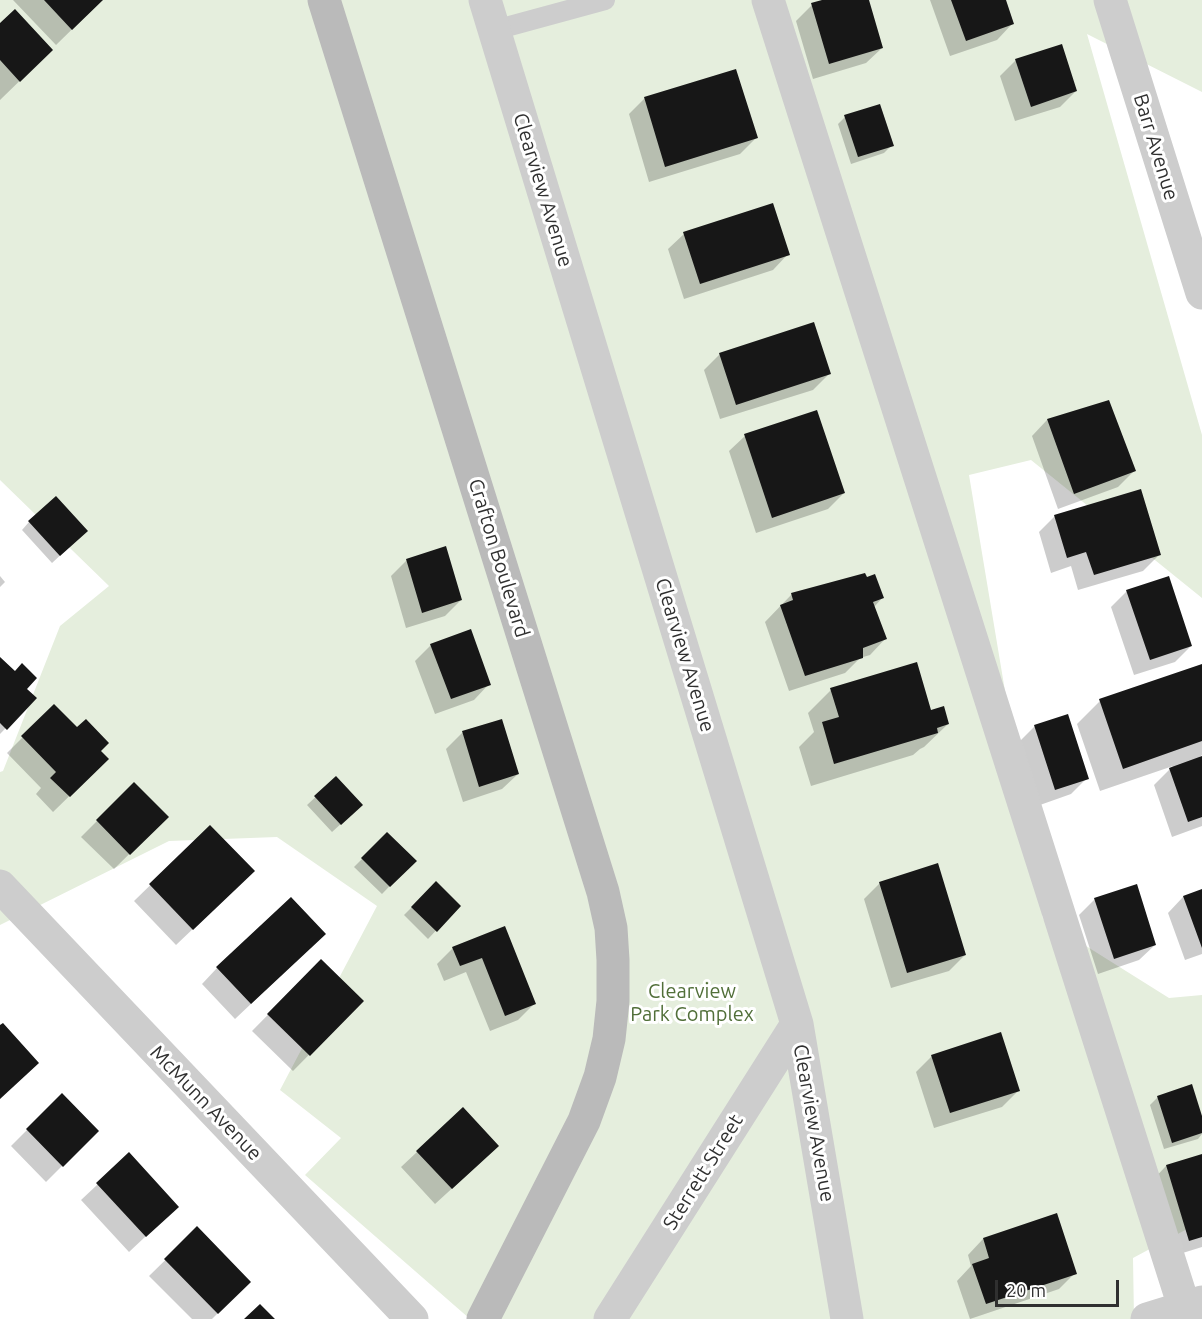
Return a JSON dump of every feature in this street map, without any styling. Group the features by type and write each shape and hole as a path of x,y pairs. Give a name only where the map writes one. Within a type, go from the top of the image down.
{"main road":[{"name":"Crafton Boulevard","path":"324,0 603,892 611,928 613,1001 609,1040 600,1077 584,1121 483,1319"}],"street":[{"name":"Clearview Avenue","path":"485,0 797,1024 847,1319"},
{"path":"768,0 1192,1310 1147,1319"},
{"name":"Barr Avenue","path":"1110,0 1202,293"},
{"name":"McMunn Avenue","path":"0,886 412,1319"},
{"name":"Sterrett Street","path":"610,1319 797,1024"}],"lane":[{"path":"495,30 605,0"}],"green space":[{"name":"Clearview Park Complex","path":"0,0 1202,0 1202,92 1087,34 1202,435 1202,598 1031,460 969,475 1043,919 1169,998 1202,995 1202,1221 1133,1258 1134,1319 470,1319 305,1175 341,1138 280,1090 377,906 277,837 169,841 0,925 0,772 3,771 60,626 109,586 0,480"}],"building":[{"path":"44,0 103,0 72,30"},
{"path":"822,0 869,0 883,48 829,64 811,3"},
{"path":"951,0 1006,0 1014,24 966,41"},
{"path":"15,9 53,50 20,82 0,60 0,23"},
{"path":"1062,44 1077,91 1031,107 1015,59"},
{"path":"736,69 758,138 665,167 644,97"},
{"path":"880,104 894,146 858,157 844,115"},
{"path":"773,203 790,255 700,284 683,232"},
{"path":"814,322 831,374 736,405 719,353"},
{"path":"1109,400 1136,471 1074,494 1047,419"},
{"path":"817,410 845,493 772,518 744,434"},
{"path":"1141,489 1161,555 1094,575 1086,552 1067,558 1054,515"},
{"path":"56,496 88,531 60,556 28,521"},
{"path":"446,546 462,600 422,613 406,559"},
{"path":"865,573 867,577 875,574 884,598 873,602 887,639 863,648 863,658 805,676 780,605 793,600 791,593"},
{"path":"1169,576 1192,646 1150,660 1126,590"},
{"path":"471,629 491,685 451,699 430,644"},
{"path":"0,657 15,671 22,663 37,678 27,689 37,698 7,730 0,723"},
{"path":"917,662 931,710 944,706 949,724 937,728 938,733 834,764 822,722 839,717 830,688"},
{"path":"1202,664 1202,741 1123,769 1099,699"},
{"path":"54,704 77,727 86,719 109,743 101,751 109,759 70,797 50,778 56,772 21,736"},
{"path":"1068,714 1089,779 1055,790 1034,725"},
{"path":"502,719 519,774 479,787 462,731"},
{"path":"1202,756 1202,817 1188,822 1169,768"},
{"path":"336,776 363,805 341,825 314,796"},
{"path":"134,782 169,817 130,855 96,820"},
{"path":"210,825 255,871 193,930 149,884"},
{"path":"387,832 417,861 390,887 361,858"},
{"path":"938,863 966,955 907,973 879,882"},
{"path":"436,881 461,906 437,932 411,907"},
{"path":"1137,884 1156,945 1114,959 1094,898"},
{"path":"1202,889 1202,948 1183,896"},
{"path":"291,897 326,934 251,1004 216,967"},
{"path":"505,926 536,1004 505,1016 482,958 460,966 452,947"},
{"path":"321,959 364,1001 310,1056 267,1014"},
{"path":"3,1023 39,1063 0,1099 0,1025"},
{"path":"1001,1032 1020,1091 950,1113 931,1055"},
{"path":"1192,1084 1202,1116 1202,1133 1172,1143 1157,1096"},
{"path":"62,1093 99,1131 63,1167 26,1129"},
{"path":"463,1107 499,1146 452,1189 416,1151"},
{"path":"129,1152 179,1207 146,1237 96,1183"},
{"path":"1202,1154 1202,1237 1189,1241 1166,1165"},
{"path":"1057,1213 1077,1274 986,1304 972,1264 989,1258 983,1238"},
{"path":"197,1226 251,1282 218,1314 164,1259"},
{"path":"260,1304 275,1319 244,1319"}]}
